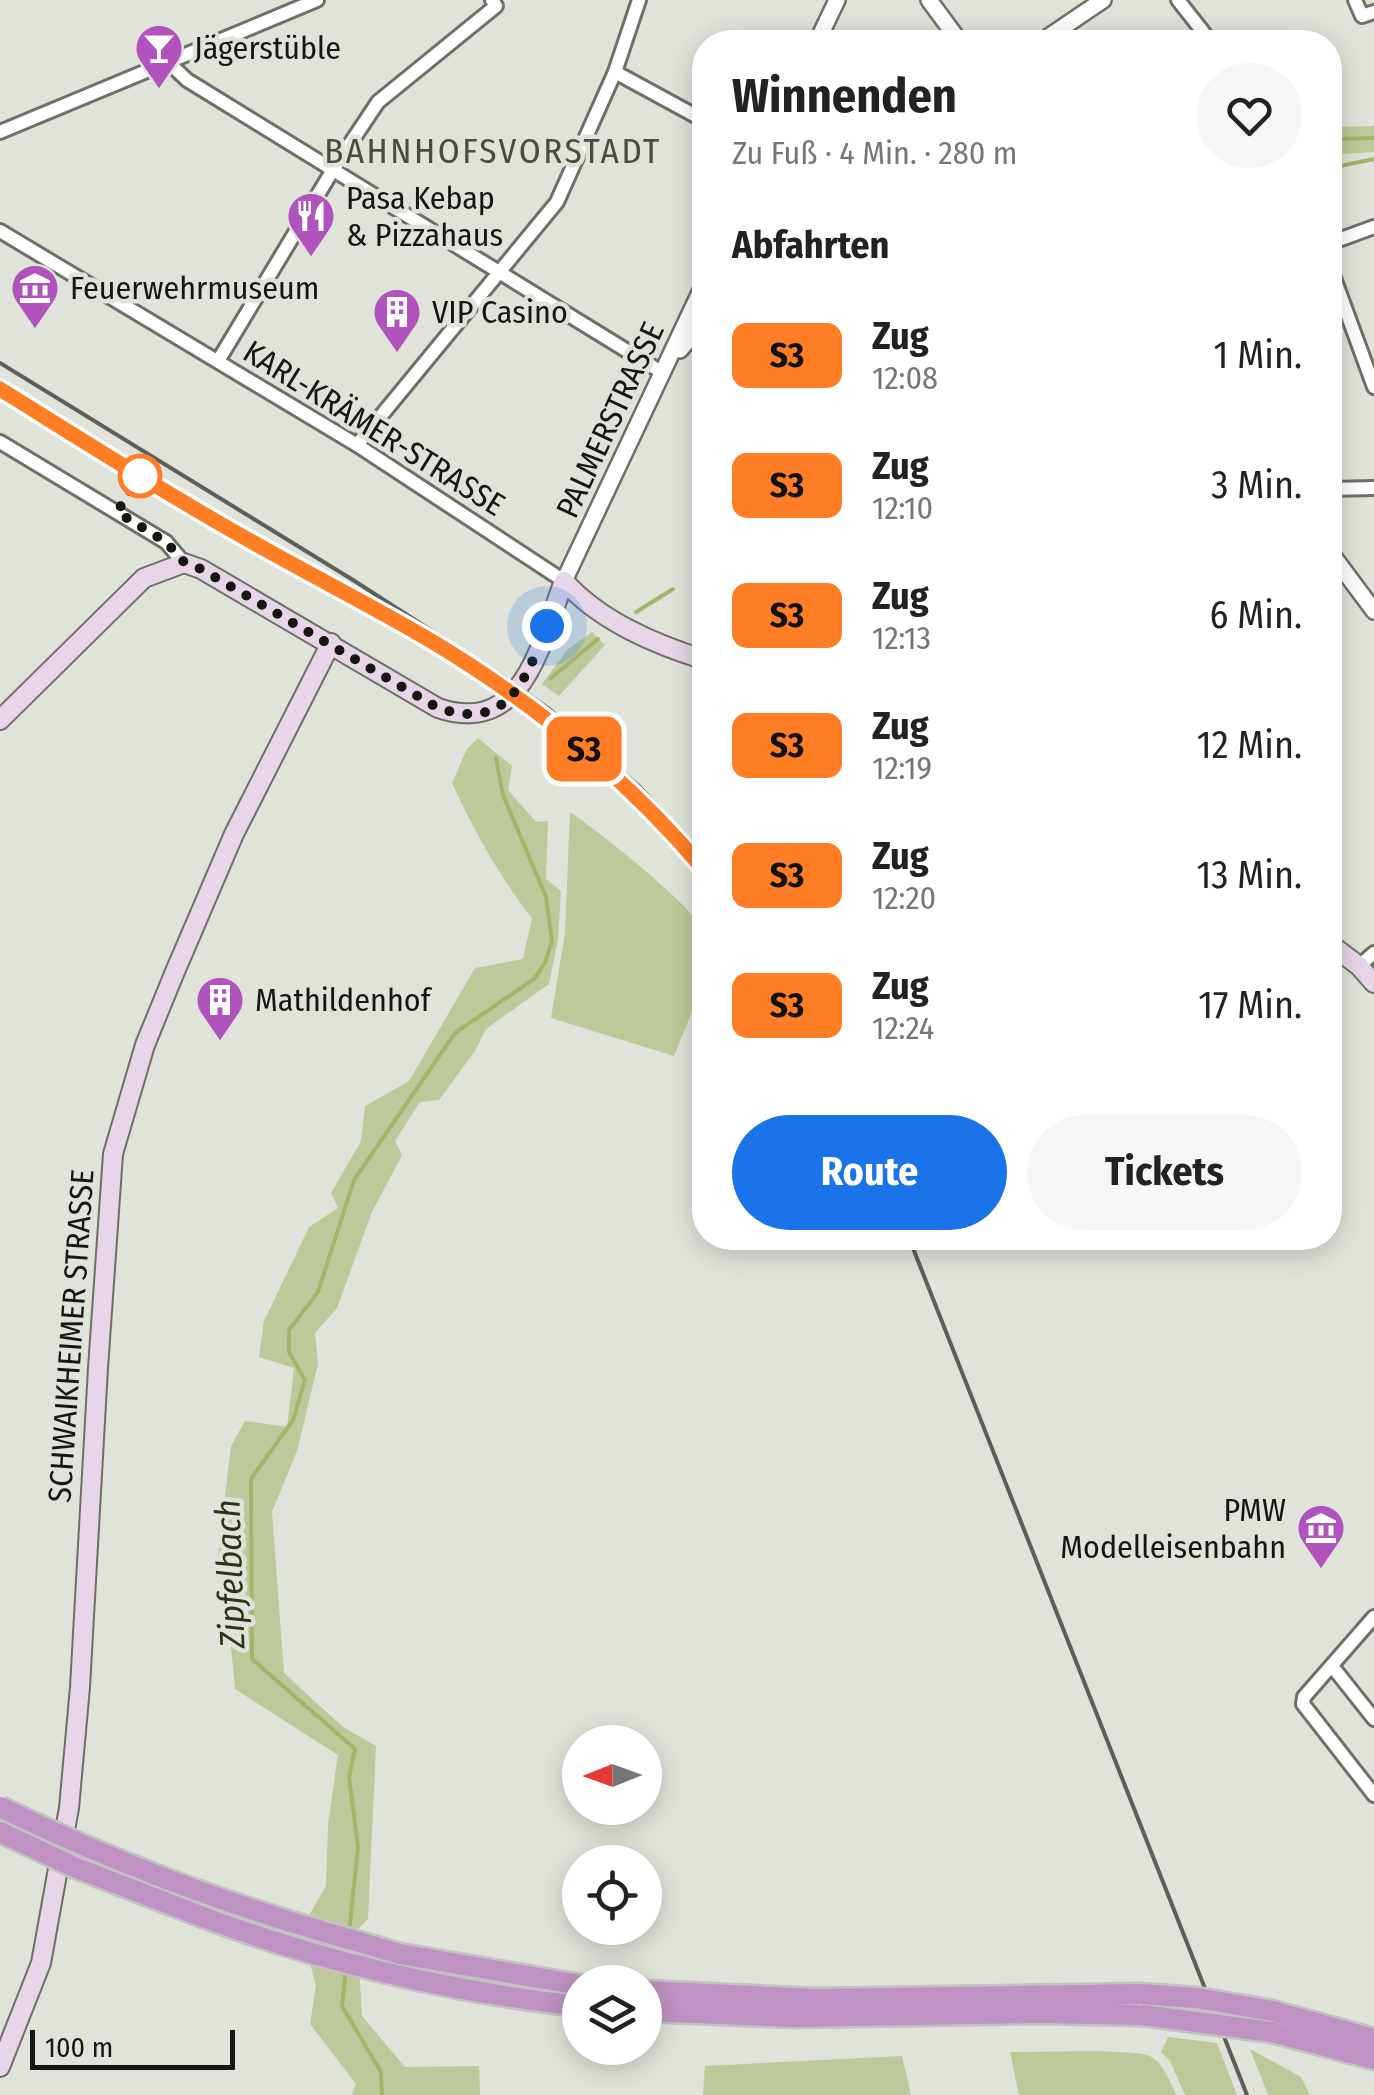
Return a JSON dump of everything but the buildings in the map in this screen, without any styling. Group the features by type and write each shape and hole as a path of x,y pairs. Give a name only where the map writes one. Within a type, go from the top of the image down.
{"highway":[{"path":"0,1807 133,1868 260,1914 400,1954 562,1981"},
{"path":"0,1832 74,1868 277,1942 443,1984 562,2003"},
{"path":"662,1995 709,2005"},
{"path":"662,2009 816,1998 1142,2004 1197,1998 1374,2059"},
{"path":"1272,2021 1374,2038"}],"main road":[{"path":"0,720 144,578 184,562 331,643 438,708 456,714 483,713 505,702 521,684 564,580 580,598 634,632 692,656"},
{"name":"SCHWAIKHEIMER STRASSE","path":"0,2067 41,1963 73,1773 114,1154 145,1045 174,974 234,834 331,643"},
{"path":"1342,949 1366,959 1374,983"}],"street":[{"path":"0,132 317,0"},
{"path":"357,445 557,202 580,158 615,72 639,0"},
{"path":"823,30 837,0"},
{"path":"929,0 951,30"},
{"path":"1059,30 1103,0"},
{"path":"1178,0 1201,30"},
{"path":"1355,0 1362,16 1374,12"},
{"path":"218,362 361,124 394,86 494,3"},
{"path":"167,60 186,80 662,373 692,336"},
{"path":"615,72 692,114"},
{"path":"1342,239 1374,227"},
{"name":"KARL-KRÄMER-STRASSE","path":"0,230 357,445 564,580"},
{"path":"1342,299 1374,387"},
{"name":"PALMERSTRASSE","path":"564,580 692,310"},
{"path":"0,442 166,542 184,562"},
{"path":"1342,489 1374,488"},
{"path":"1342,568 1374,610"},
{"path":"1372,1787 1303,1704 1374,1616"},
{"path":"1332,1666 1374,1719"}],"green space":[{"path":"1374,126 1374,152 1342,154 1342,127"},
{"path":"592,632 605,645 559,696 542,684 568,649"},
{"path":"478,738 512,766 508,790 536,822 548,821 546,879 561,891 558,939 549,984 486,1029 439,1100 420,1102 395,1141 402,1155 372,1212 337,1308 315,1333 318,1364 297,1451 272,1512 284,1673 343,1727 376,1746 368,1919 357,1930 362,2016 405,2067 479,2066 480,2095 352,2095 356,2084 310,2024 316,1986 301,1929 326,1886 328,1825 338,1755 235,1689 228,1614 239,1604 238,1565 217,1564 231,1446 245,1421 287,1427 294,1368 259,1357 264,1321 309,1227 338,1208 331,1193 361,1141 365,1106 409,1081 475,968 523,959 532,918 488,853 452,783 467,749"},
{"path":"570,812 621,851 692,915 692,1011 674,1056 551,1018 565,933"},
{"path":"1168,2037 1217,2043 1237,2095 1185,2095 1170,2061 1161,2052"},
{"path":"1250,2049 1301,2077 1310,2095 1268,2095"},
{"path":"1010,2052 1140,2053 1156,2060 1176,2095 1019,2095"},
{"path":"902,2056 911,2095 703,2095 705,2066"}],"waterway":[{"name":"Zipfelbach","path":"1342,139 1374,138"},
{"path":"1342,166 1374,159"},
{"name":"Zipfelbach","path":"636,612 673,589"},
{"name":"Zipfelbach","path":"551,678 598,639"},
{"name":"Zipfelbach","path":"349,1933 358,1847 349,1777 355,1749 252,1659 251,1479 293,1420 305,1380 289,1352 289,1330 318,1292 354,1180 455,1033 534,979 545,963 552,941 546,897 503,795 496,758"},
{"name":"Zipfelbach","path":"346,1968 342,2006 381,2072 382,2095"}],"railway":[{"path":"0,363 502,676 549,709 640,787 692,843"},
{"path":"0,389 248,540 373,609"},
{"path":"914,1250 1247,2095"}],"train":[{"name":"S3","path":"0,389 198,511 433,642 496,684 585,750 692,856"}],"place":[{"name":"Jägerstüble","path":"159,90"},
{"name":"Pasa Kebap & Pizzahaus","path":"311,258"},
{"name":"Feuerwehrmuseum","path":"35,330"},
{"name":"VIP Casino","path":"397,354"},
{"name":"Mathildenhof","path":"220,1042"},
{"name":"PMW Modelleisenbahn","path":"1321,1570"}],"district":[{"name":"BAHNHOFSVORSTADT","path":"493,151"}],"route":[{"path":"140,476 117,512 166,542 184,562 331,643 438,708 470,715 494,710 505,702 527,674 547,626"}]}
